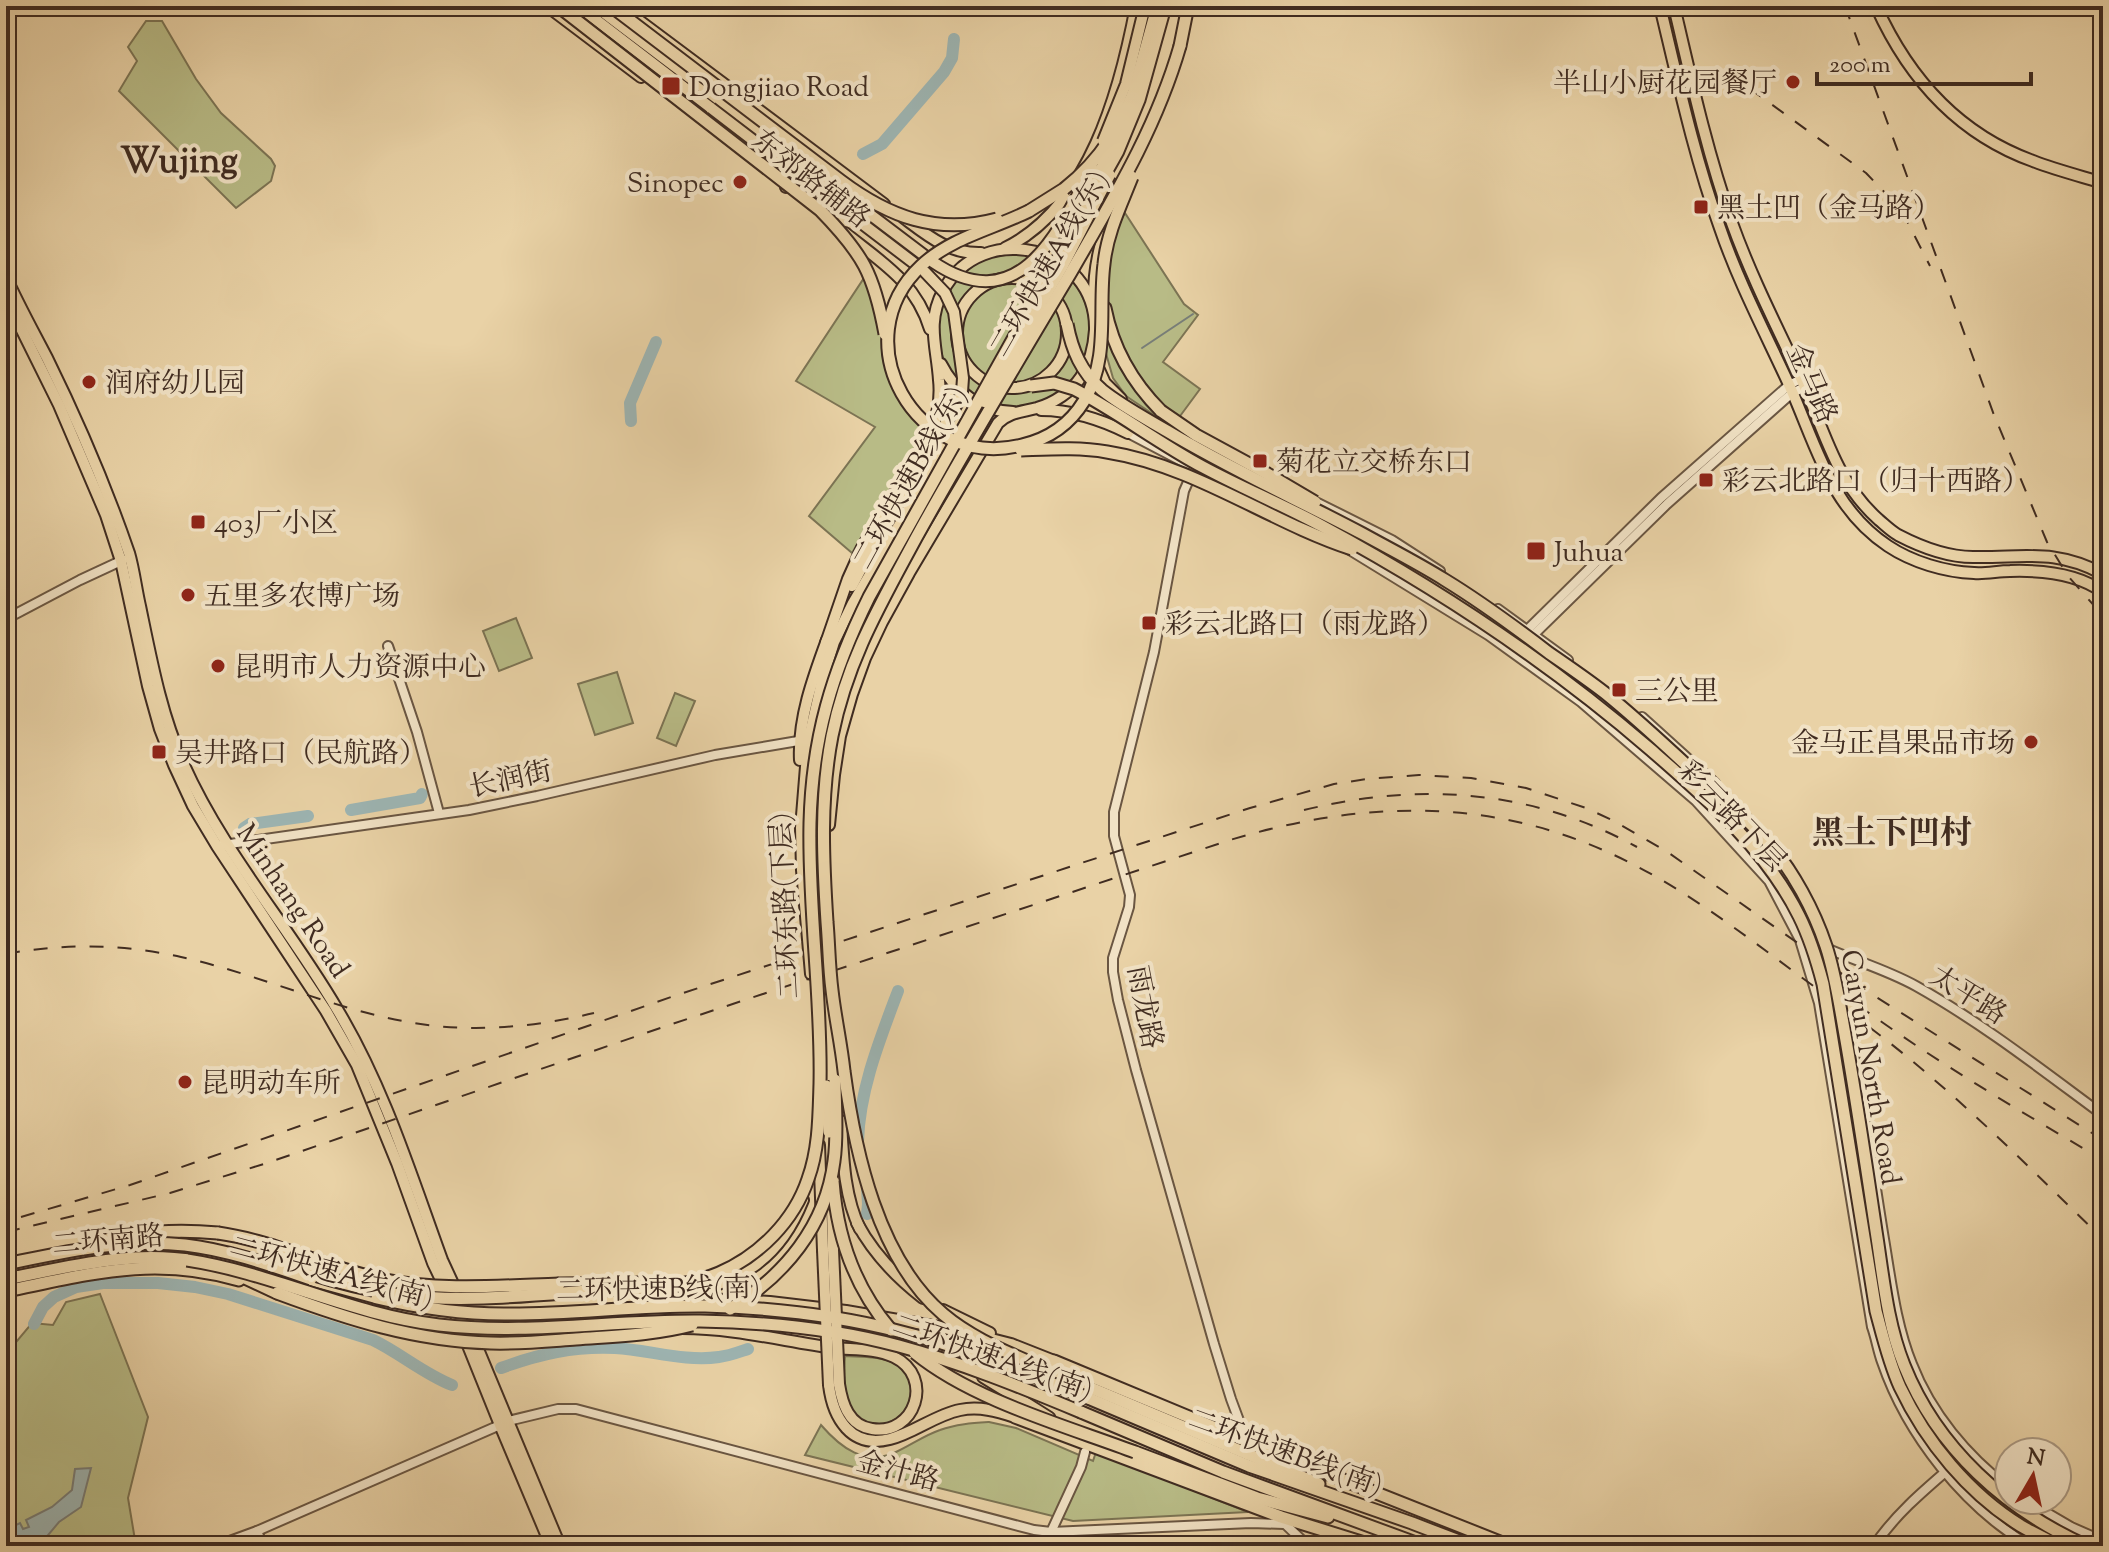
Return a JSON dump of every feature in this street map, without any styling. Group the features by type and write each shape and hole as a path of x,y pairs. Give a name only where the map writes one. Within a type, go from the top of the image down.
{"highway":[{"path":"558,6 820,210 841,231 854,247 877,294 898,389 917,416 946,438 997,450 1091,449 1150,462 1211,485 1321,538 1400,571"},
{"path":"611,6 828,172 880,207 915,220 952,225 991,221 1029,211"},
{"name":"二环快速B线(东)","path":"819,1001 810,853 811,808 818,744 834,677 869,597 1118,151 1139,100 1166,6"},
{"name":"二环快速A线(东)","path":"832,991 823,860 825,789 833,732 855,657 886,591 924,522 1144,143 1167,88 1188,9"},
{"path":"889,351 893,311 917,269 954,244 1054,197 1104,150 1125,115 1160,25"},
{"path":"980,448 1006,448 1036,441 1059,428 1076,412 1090,389 1098,365 1103,265 1107,246 1144,143"},
{"path":"1102,295 1109,327 1125,365 1161,411 1184,428 1282,482 1408,559"},
{"path":"1067,324 1073,349 1081,365 1093,381 1111,396 1217,460 1408,559"},
{"path":"1031,386 1054,383 1074,389 1185,457 1321,526 1400,571"},
{"name":"Caiyun North Road","path":"1408,559 1497,614 1604,692 1731,806 1768,843 1794,877 1826,944 1835,979 1884,1286 1903,1363 1920,1398 1964,1461 2025,1513 2087,1546"},
{"name":"Caiyun North Road","path":"1400,571 1494,630 1618,722 1696,789 1761,857 1780,883 1799,916 1823,984 1876,1311 1899,1386 1941,1454 1966,1481 1994,1507 2059,1546"},
{"path":"6,1291 111,1270 165,1267 217,1274 347,1319 421,1337 477,1343 532,1342 654,1332 692,1325 723,1313 767,1283 801,1245 817,1219 828,1189 836,1131 832,991"},
{"path":"832,991 854,1128 867,1180 887,1237 908,1276 934,1306 971,1334 1025,1361 1412,1523"},
{"path":"202,1247 258,1258 366,1289 428,1297 562,1293 675,1285 704,1278 737,1264 772,1236 793,1211 808,1181 816,1150 819,1116 819,1001"},
{"path":"819,1001 837,1216 843,1241 855,1273 876,1312 904,1344 943,1374 1010,1405 1281,1517 1374,1546"},
{"path":"40,1259 130,1234 177,1231 218,1233 246,1239 366,1275 418,1284 658,1283 704,1278"},
{"name":"二环快速B线(南)","path":"6,1265 89,1248 160,1243 202,1247 375,1297 438,1310 525,1314 704,1306 793,1313 872,1324 981,1356 1249,1466 1472,1546"},
{"name":"二环快速A线(南)","path":"6,1278 145,1257 187,1260 240,1272 371,1312 436,1324 525,1329 646,1322 724,1322 869,1339 976,1370 1247,1481 1423,1546"},
{"path":"24,1287 111,1260"},
{"path":"187,1260 221,1267 277,1293"},
{"path":"1054,1361 1510,1546"},
{"path":"1022,1401 1086,1440 1134,1457"},
{"path":"1015,1417 1257,1498 1423,1546"}],"main road":[{"name":"东郊路辅路","path":"547,6 894,272 918,300 934,345"},
{"path":"578,6 711,108 933,262 966,279 979,281 996,280 1021,280 1045,289 1057,301 1067,324 1066,348 1051,375 1031,386 1006,387 980,377 962,355 957,336 959,316 968,297 981,286 996,280 1025,267 1048,246 1091,167 1122,96 1145,6"},
{"path":"595,6 925,272 940,286 954,312 963,378 960,398 874,544 826,643"},
{"name":"东郊路辅路","path":"620,6 934,240 959,252 995,252"},
{"path":"808,798 804,740 810,690 862,548 928,438 936,419 940,399 933,334 935,312 949,282 964,265 1017,242 1055,210 1074,185 1094,146 1123,68 1136,6"},
{"name":"二环东路(下层)","path":"822,1070 801,860 834,642 858,594 1092,189 1134,89 1157,6"},
{"name":"二环东路(下层)","path":"804,740 848,636 872,589 1041,304 1101,194 1140,105 1166,6"},
{"name":"金马路","path":"1660,6 1689,127 1720,230 1827,477 1844,504 1888,546 1942,569 1973,573 2035,571 2081,579 2103,592"},
{"name":"金马路","path":"1674,6 1699,114 1732,225 1803,383 1838,470 1854,494 1895,533 1943,554 1972,558 2008,555 2056,557 2084,564 2103,574"},
{"path":"1879,6 1890,36 1902,56 1923,84 1956,117 2019,155 2103,180"},
{"path":"1134,408 1112,391 1100,374 1095,357 1096,264 1112,212 1163,95 1188,9"},
{"path":"1126,84 1149,41"},
{"path":"1116,137 1122,96"},
{"path":"711,108 728,143"},
{"path":"786,187 808,175"},
{"path":"812,815 817,777 837,740 865,658 882,622 991,433 1004,417 1053,402 1064,395 1081,377 1091,357 1095,322 1091,301 1070,269 1046,254 1031,250 995,252"},
{"name":"Minhang Road","path":"6,277 87,443 126,559 148,686 174,765 193,806 222,846 357,1065 433,1263 457,1305 551,1546"},
{"name":"Minhang Road","path":"6,298 78,447 126,559"},
{"path":"934,345 950,379 969,398 994,410 1072,412 1098,419 1128,433"},
{"path":"845,716 831,800 828,879 844,1158 851,1206 860,1229"},
{"name":"二环东路(下层)","path":"808,798 812,815 812,860 824,1006 822,1070"},
{"path":"822,1070 837,1168 845,1197 860,1229 886,1264 924,1299 960,1319 1054,1361"},
{"path":"822,1070 833,1407 839,1420 851,1432 868,1439 882,1440 894,1438 942,1415 968,1409 991,1410 1015,1417"},
{"path":"626,1300 685,1293 726,1282 754,1268 780,1243 798,1213 811,1171 822,1070"},
{"name":"二环南路","path":"6,1265 128,1245 174,1245 229,1255 378,1300 409,1304 535,1306 626,1300"},
{"name":"二环南路","path":"6,1278 119,1257 187,1257 265,1277 393,1323 432,1331 536,1336 704,1328 833,1348 874,1351 902,1362 916,1383 916,1397 909,1414 899,1423 886,1429 870,1429 857,1424 849,1414 834,1384"},
{"path":"626,1300 725,1299 846,1311 973,1334 1011,1344 1054,1361"},
{"path":"704,1328 794,1329 875,1343 963,1369 1022,1401"},
{"name":"Minhang Road","path":"504,1423 560,1546"}],"street":[{"path":"1511,652 1661,498 1791,389 1803,383"},
{"name":"彩云路下层","path":"1134,408 1392,540 1530,632 1618,696 1672,743 1776,844 1800,880 1818,916 1840,980 1892,1286 1911,1364 1949,1431 1993,1474"},
{"name":"彩云路下层","path":"1128,433 1283,511 1468,622 1511,652 1581,702 1696,801 1769,881 1798,935 1819,1003 1882,1362 1921,1438 1946,1472 1988,1516 2030,1546"},
{"name":"雨龙路","path":"1204,446 1184,491 1154,652 1114,812 1114,836 1130,895 1113,958 1113,972 1136,1070 1214,1344 1244,1434"},
{"path":"6,619 126,559"},
{"path":"388,646 417,732 439,813"},
{"name":"长润街","path":"222,846 496,805 703,757 804,740"},
{"name":"太平路","path":"1798,935 1918,987 2001,1040 2103,1115"},
{"name":"金汁路","path":"216,1546 504,1423 558,1409 576,1409 1034,1530 1051,1532 1284,1522 1308,1546"},
{"path":"1051,1532 1085,1452"},
{"path":"1874,1546 1886,1529 1969,1452"},
{"path":"2050,1516 2103,1541"},
{"path":"257,1531 263,1546"}],"green space":[{"path":"146,21 162,21 196,79 221,113 275,166 271,181 236,208 119,91 137,61 128,47"},
{"path":"1125,213 1184,304 1198,315 1163,362 1200,389 1172,427 1126,396 1113,378 1103,343 1099,260"},
{"path":"1014,254 1043,259 1068,276 1085,301 1090,330 1085,359 1068,384 1043,401 1014,406 985,401 960,384 943,359 938,330 943,301 960,276 985,259"},
{"path":"866,275 898,392 924,432 852,553 809,516 875,427 796,381"},
{"path":"516,618 532,658 499,671 483,631"},
{"path":"617,672 633,723 595,735 578,684"},
{"path":"675,693 695,701 676,746 657,738"},
{"path":"100,1294 148,1417 128,1498 136,1546 6,1546 6,1354 32,1323 53,1325 66,1302"},
{"path":"845,1356 882,1359 905,1370 911,1380 912,1391 910,1401 896,1419 872,1424 856,1416 845,1394"},
{"path":"989,1422 1016,1428 1093,1461 1096,1452 1248,1512 1073,1521 805,1455 821,1425 845,1447 874,1457 896,1452 946,1428"}],"water":[{"path":"91,1468 81,1507 59,1522 39,1546 6,1546 6,1530 20,1523 23,1529 29,1527 26,1520 52,1507 72,1490 75,1469"}],"waterway":[{"path":"863,154 882,144 944,72 952,58 954,39"},
{"path":"1142,348 1193,314"},
{"path":"631,421 630,403 656,342"},
{"path":"351,810 420,798 422,794"},
{"path":"244,828 250,824 308,816"},
{"path":"858,1142 866,1084 898,991"},
{"path":"867,1188 867,1214"},
{"path":"34,1324 43,1307 54,1297 76,1287 103,1283 195,1287 228,1294 373,1340 452,1385"},
{"path":"501,1368 543,1355 585,1348 615,1348 706,1358 748,1349"}],"railway":[{"path":"1845,6 1994,415 2047,542 2068,576 2103,616"},
{"path":"1727,72 1866,173 1907,221 1930,266"},
{"path":"21,1217 130,1185 674,996 1250,808 1334,784 1419,775 1471,778 1526,788 1612,820 1666,851 1865,990 2103,1140"},
{"path":"1304,810 1390,796 1474,796 1516,802 1557,813 1637,847"},
{"path":"6,1232 170,1193 267,1163 672,1024 1230,840 1327,818 1375,812 1424,811 1471,814 1519,822 1567,836 1639,867 1687,896 1915,1064 1997,1136 2103,1239"},
{"path":"6,954 71,947 116,947 159,953 210,964 355,1010 437,1026 504,1027 594,1013"},
{"path":"1858,1005 1948,1066 2103,1160"}],"place":[{"name":"半山小厨花园餐厅","path":"1793,82"},
{"name":"Dongjiao Road","path":"671,86"},
{"name":"Sinopec","path":"740,182"},
{"name":"黑土凹（金马路）","path":"1701,207"},
{"name":"润府幼儿园","path":"89,382"},
{"name":"菊花立交桥东口","path":"1260,461"},
{"name":"彩云北路口（归十西路）","path":"1706,480"},
{"name":"403厂小区","path":"198,522"},
{"name":"Juhua","path":"1536,551"},
{"name":"五里多农博广场","path":"188,595"},
{"name":"彩云北路口（雨龙路）","path":"1149,623"},
{"name":"昆明市人力资源中心","path":"218,666"},
{"name":"三公里","path":"1619,690"},
{"name":"金马正昌果品市场","path":"2031,742"},
{"name":"吴井路口（民航路）","path":"159,752"},
{"name":"昆明动车所","path":"185,1082"}],"district":[{"name":"Wujing","path":"179,159"},
{"name":"黑土下凹村","path":"1892,832"}]}
